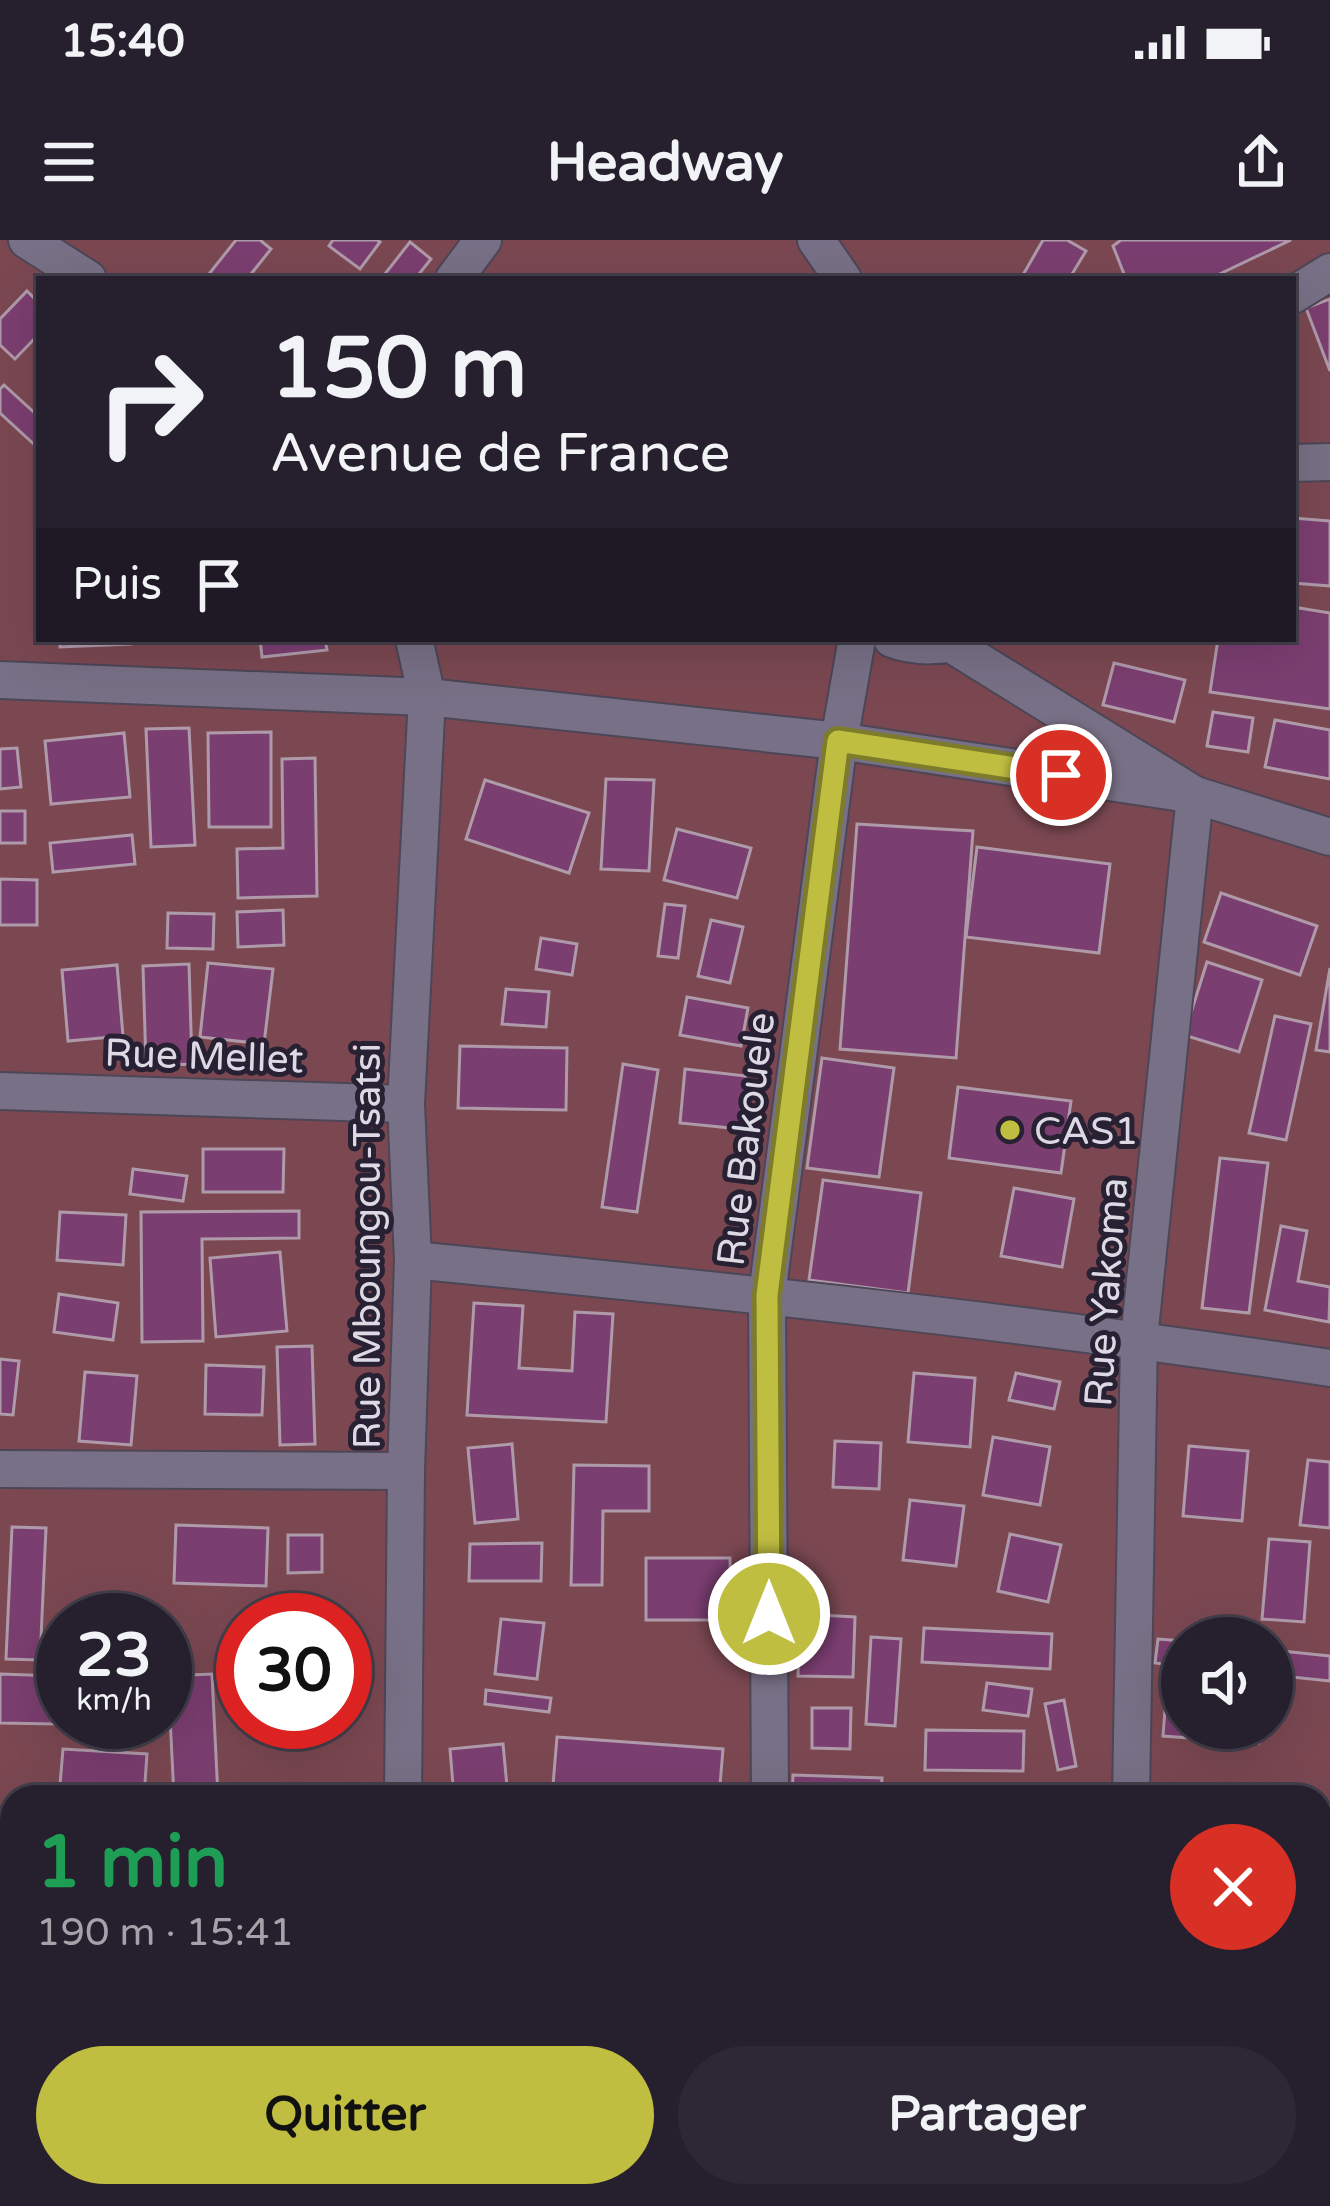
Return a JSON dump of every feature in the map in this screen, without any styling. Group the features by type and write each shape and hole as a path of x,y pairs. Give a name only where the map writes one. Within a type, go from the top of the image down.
{"street":[{"path":"27,240 83,276"},
{"path":"456,276 483,240"},
{"path":"816,240 841,276"},
{"path":"1296,293 1330,272"},
{"path":"1296,464 1330,462"},
{"name":"Rue Mboungou-Tsatsi","path":"404,1785 413,1260 406,1103 428,697 415,642"},
{"name":"Rue Bakouele","path":"770,1785 767,1295 838,741 856,642"},
{"path":"899,642 959,642 1195,795"},
{"path":"0,680 428,697 838,741 1195,795 1330,837"},
{"name":"Rue Yakoma","path":"1131,1785 1139,1339 1195,795"},
{"name":"Rue Mellet","path":"0,1091 406,1103"},
{"path":"413,1260 767,1295 1139,1339 1330,1368"},
{"path":"0,1469 406,1472"}],"shaded area":[{"path":"0,240 1330,240 1330,1785 0,1785"}],"building":[{"path":"236,240 260,240 271,249 249,276 207,276"},
{"path":"333,240 380,242 360,269 329,246"},
{"path":"1043,240 1067,240 1086,251 1071,276 1023,275"},
{"path":"1121,240 1291,240 1215,276 1125,276 1113,246"},
{"path":"410,242 431,259 417,276 383,276"},
{"path":"27,291 36,300 36,337 15,359 0,345 0,319"},
{"path":"1330,299 1330,371 1306,308"},
{"path":"4,385 36,414 36,446 0,413"},
{"path":"1296,518 1330,521 1330,586 1296,583"},
{"path":"1296,607 1330,613 1330,709 1210,692 1218,642 1296,642"},
{"path":"60,642 131,642 131,644 60,647"},
{"path":"260,642 326,642 327,650 262,657"},
{"path":"1114,663 1185,680 1174,722 1103,705"},
{"path":"1213,712 1253,718 1248,752 1207,746"},
{"path":"1275,720 1330,730 1330,779 1265,767"},
{"path":"189,728 195,845 151,847 146,729"},
{"path":"271,732 271,827 209,827 208,733"},
{"path":"124,733 130,797 51,804 45,741"},
{"path":"17,748 21,787 0,789 0,749"},
{"path":"315,758 317,896 238,898 237,849 283,848 282,759"},
{"path":"606,779 654,780 649,871 601,869"},
{"path":"485,780 589,813 569,873 466,839"},
{"path":"0,811 25,811 25,843 0,843"},
{"path":"857,824 973,831 956,1058 840,1049"},
{"path":"677,829 751,848 737,898 664,880"},
{"path":"132,835 135,864 53,872 50,843"},
{"path":"977,847 1110,864 1099,953 966,937"},
{"path":"0,879 37,880 37,925 0,925"},
{"path":"1221,893 1317,926 1300,975 1204,942"},
{"path":"665,904 685,906 678,958 658,956"},
{"path":"283,910 284,945 238,947 237,912"},
{"path":"168,913 214,914 213,949 167,948"},
{"path":"711,920 743,927 730,983 698,976"},
{"path":"541,938 577,944 572,975 536,969"},
{"path":"1207,962 1262,980 1239,1052 1184,1035"},
{"path":"208,963 273,969 264,1044 200,1037"},
{"path":"189,964 192,1064 146,1066 143,966"},
{"path":"117,965 123,1036 68,1041 62,970"},
{"path":"1330,968 1330,1052 1316,1050"},
{"path":"506,989 549,992 546,1027 502,1024"},
{"path":"687,997 748,1008 741,1046 680,1035"},
{"path":"1275,1016 1311,1024 1286,1140 1249,1133"},
{"path":"460,1046 567,1048 566,1110 458,1108"},
{"path":"822,1058 894,1068 879,1177 807,1168"},
{"path":"623,1064 658,1070 637,1212 602,1207"},
{"path":"685,1069 746,1076 741,1129 680,1123"},
{"name":"CAS1","path":"958,1087 1071,1101 1061,1173 949,1158"},
{"path":"203,1149 284,1149 283,1192 203,1192"},
{"path":"1220,1158 1268,1163 1249,1313 1202,1308"},
{"path":"133,1169 187,1176 183,1201 130,1194"},
{"path":"823,1180 921,1193 908,1293 809,1280"},
{"path":"1014,1188 1074,1199 1062,1267 1001,1256"},
{"path":"299,1211 299,1238 202,1239 203,1341 142,1342 141,1212"},
{"path":"60,1212 126,1215 123,1265 57,1260"},
{"path":"1281,1226 1307,1231 1298,1281 1330,1287 1329,1322 1265,1310"},
{"path":"280,1252 287,1331 216,1337 210,1258"},
{"path":"59,1294 118,1303 113,1340 54,1332"},
{"path":"474,1303 523,1306 519,1368 572,1371 575,1312 613,1314 606,1422 467,1415"},
{"path":"312,1346 315,1444 280,1445 277,1347"},
{"path":"0,1359 19,1361 13,1415 0,1414"},
{"path":"206,1365 264,1367 262,1415 205,1414"},
{"path":"85,1372 137,1376 131,1445 79,1441"},
{"path":"914,1373 975,1378 970,1447 908,1442"},
{"path":"1016,1373 1060,1382 1054,1409 1009,1400"},
{"path":"993,1437 1050,1447 1040,1505 983,1495"},
{"path":"835,1441 881,1443 879,1489 833,1487"},
{"path":"512,1444 518,1519 475,1523 468,1448"},
{"path":"1189,1446 1248,1451 1242,1521 1183,1516"},
{"path":"1308,1460 1330,1462 1330,1528 1300,1525"},
{"path":"574,1465 649,1466 649,1511 603,1511 602,1585 571,1585"},
{"path":"910,1500 964,1506 956,1566 903,1560"},
{"path":"176,1525 268,1528 266,1586 174,1583"},
{"path":"12,1527 46,1528 43,1593 36,1593 36,1660 6,1659"},
{"path":"1010,1534 1061,1545 1048,1602 998,1591"},
{"path":"288,1535 322,1535 322,1572 288,1573"},
{"path":"1269,1539 1310,1542 1304,1622 1293,1621 1293,1617 1262,1617"},
{"path":"542,1543 541,1581 469,1581 470,1544"},
{"path":"646,1558 730,1558 731,1620 646,1620"},
{"path":"800,1614 855,1617 853,1677 798,1676"},
{"path":"501,1619 544,1623 537,1679 495,1674"},
{"path":"924,1628 1052,1634 1050,1669 922,1662"},
{"path":"871,1637 901,1639 895,1726 866,1724"},
{"path":"1158,1639 1161,1639 1161,1664 1155,1663"},
{"path":"1293,1652 1330,1656 1330,1681 1293,1677"},
{"path":"0,1674 36,1675 36,1724 0,1723"},
{"path":"212,1674 217,1785 173,1785 172,1749 192,1749 192,1675"},
{"path":"987,1683 1032,1689 1028,1716 983,1710"},
{"path":"486,1690 551,1698 549,1712 485,1704"},
{"path":"1064,1700 1076,1766 1058,1770 1045,1704"},
{"path":"812,1708 851,1708 850,1749 812,1748"},
{"path":"926,1730 1024,1731 1023,1771 925,1770"},
{"path":"557,1737 723,1749 720,1785 553,1785"},
{"path":"503,1744 507,1785 453,1785 450,1749"},
{"path":"63,1749 147,1754 145,1785 60,1785"},
{"path":"793,1775 882,1778 882,1785 793,1785"}],"place":[{"name":"CAS1","path":"1010,1130"}],"route":[{"path":"769,1614 767,1295 838,741 1061,775"}]}
